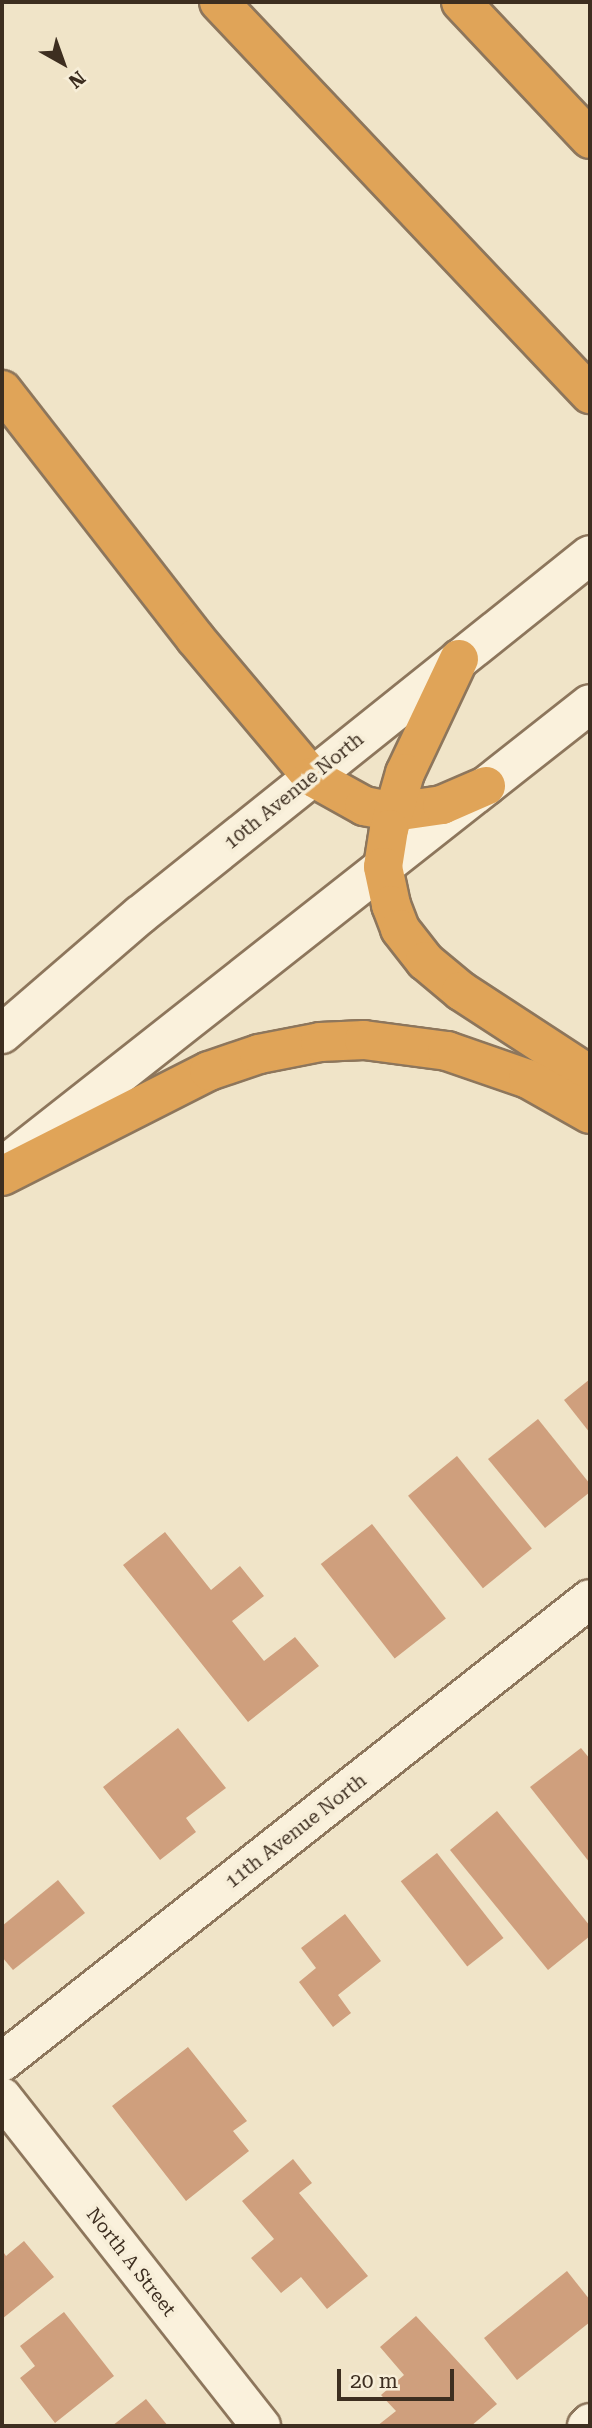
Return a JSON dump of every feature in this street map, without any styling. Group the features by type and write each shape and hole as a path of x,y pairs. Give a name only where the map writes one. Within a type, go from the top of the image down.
{"highway":[{"path":"219,2 590,394"},
{"path":"461,2 590,139"},
{"path":"2,390 211,658 312,777 364,806 394,812 442,805 486,786"},
{"path":"459,659 405,773 394,812 383,867 400,929 425,961 461,991 590,1075"},
{"path":"2,1176 199,1076 259,1054 320,1042 365,1040 447,1051 528,1079 590,1114"}],"main road":[{"name":"10th Avenue North","path":"2,1034 139,915 581,562"},
{"path":"2,1167 590,704"},
{"name":"11th Avenue North","path":"2,2062 590,1599"},
{"name":"North A Street","path":"2,2097 261,2426"}],"building":[{"path":"590,1379 590,1433 564,1400"},
{"path":"538,1419 590,1484 590,1492 545,1528 488,1459"},
{"path":"457,1456 532,1548 483,1588 408,1496"},
{"path":"372,1524 446,1619 395,1659 321,1564"},
{"path":"165,1532 211,1590 240,1566 264,1596 232,1621 264,1661 295,1637 319,1666 248,1722 123,1565"},
{"path":"178,1728 226,1788 186,1818 196,1832 160,1860 103,1787"},
{"path":"581,1748 590,1759 590,1863 530,1787"},
{"path":"497,1811 590,1926 590,1936 548,1970 450,1850"},
{"path":"437,1853 503,1938 467,1966 401,1881"},
{"path":"58,1880 85,1913 13,1970 2,1957 2,1926"},
{"path":"345,1914 381,1961 338,1995 351,2013 333,2027 299,1982 316,1968 301,1948"},
{"path":"188,2047 247,2121 233,2131 249,2151 186,2201 112,2106"},
{"path":"293,2159 312,2183 299,2193 368,2276 327,2309 301,2277 281,2293 251,2258 274,2239 242,2201"},
{"path":"24,2241 54,2277 2,2319 2,2250 6,2256"},
{"path":"567,2271 590,2300 590,2322 517,2380 484,2338"},
{"path":"64,2312 114,2376 55,2423 20,2378 35,2366 20,2346"},
{"path":"416,2316 497,2404 471,2426 377,2426 396,2411 381,2395 404,2375 380,2347"},
{"path":"146,2399 168,2426 112,2426"}]}
